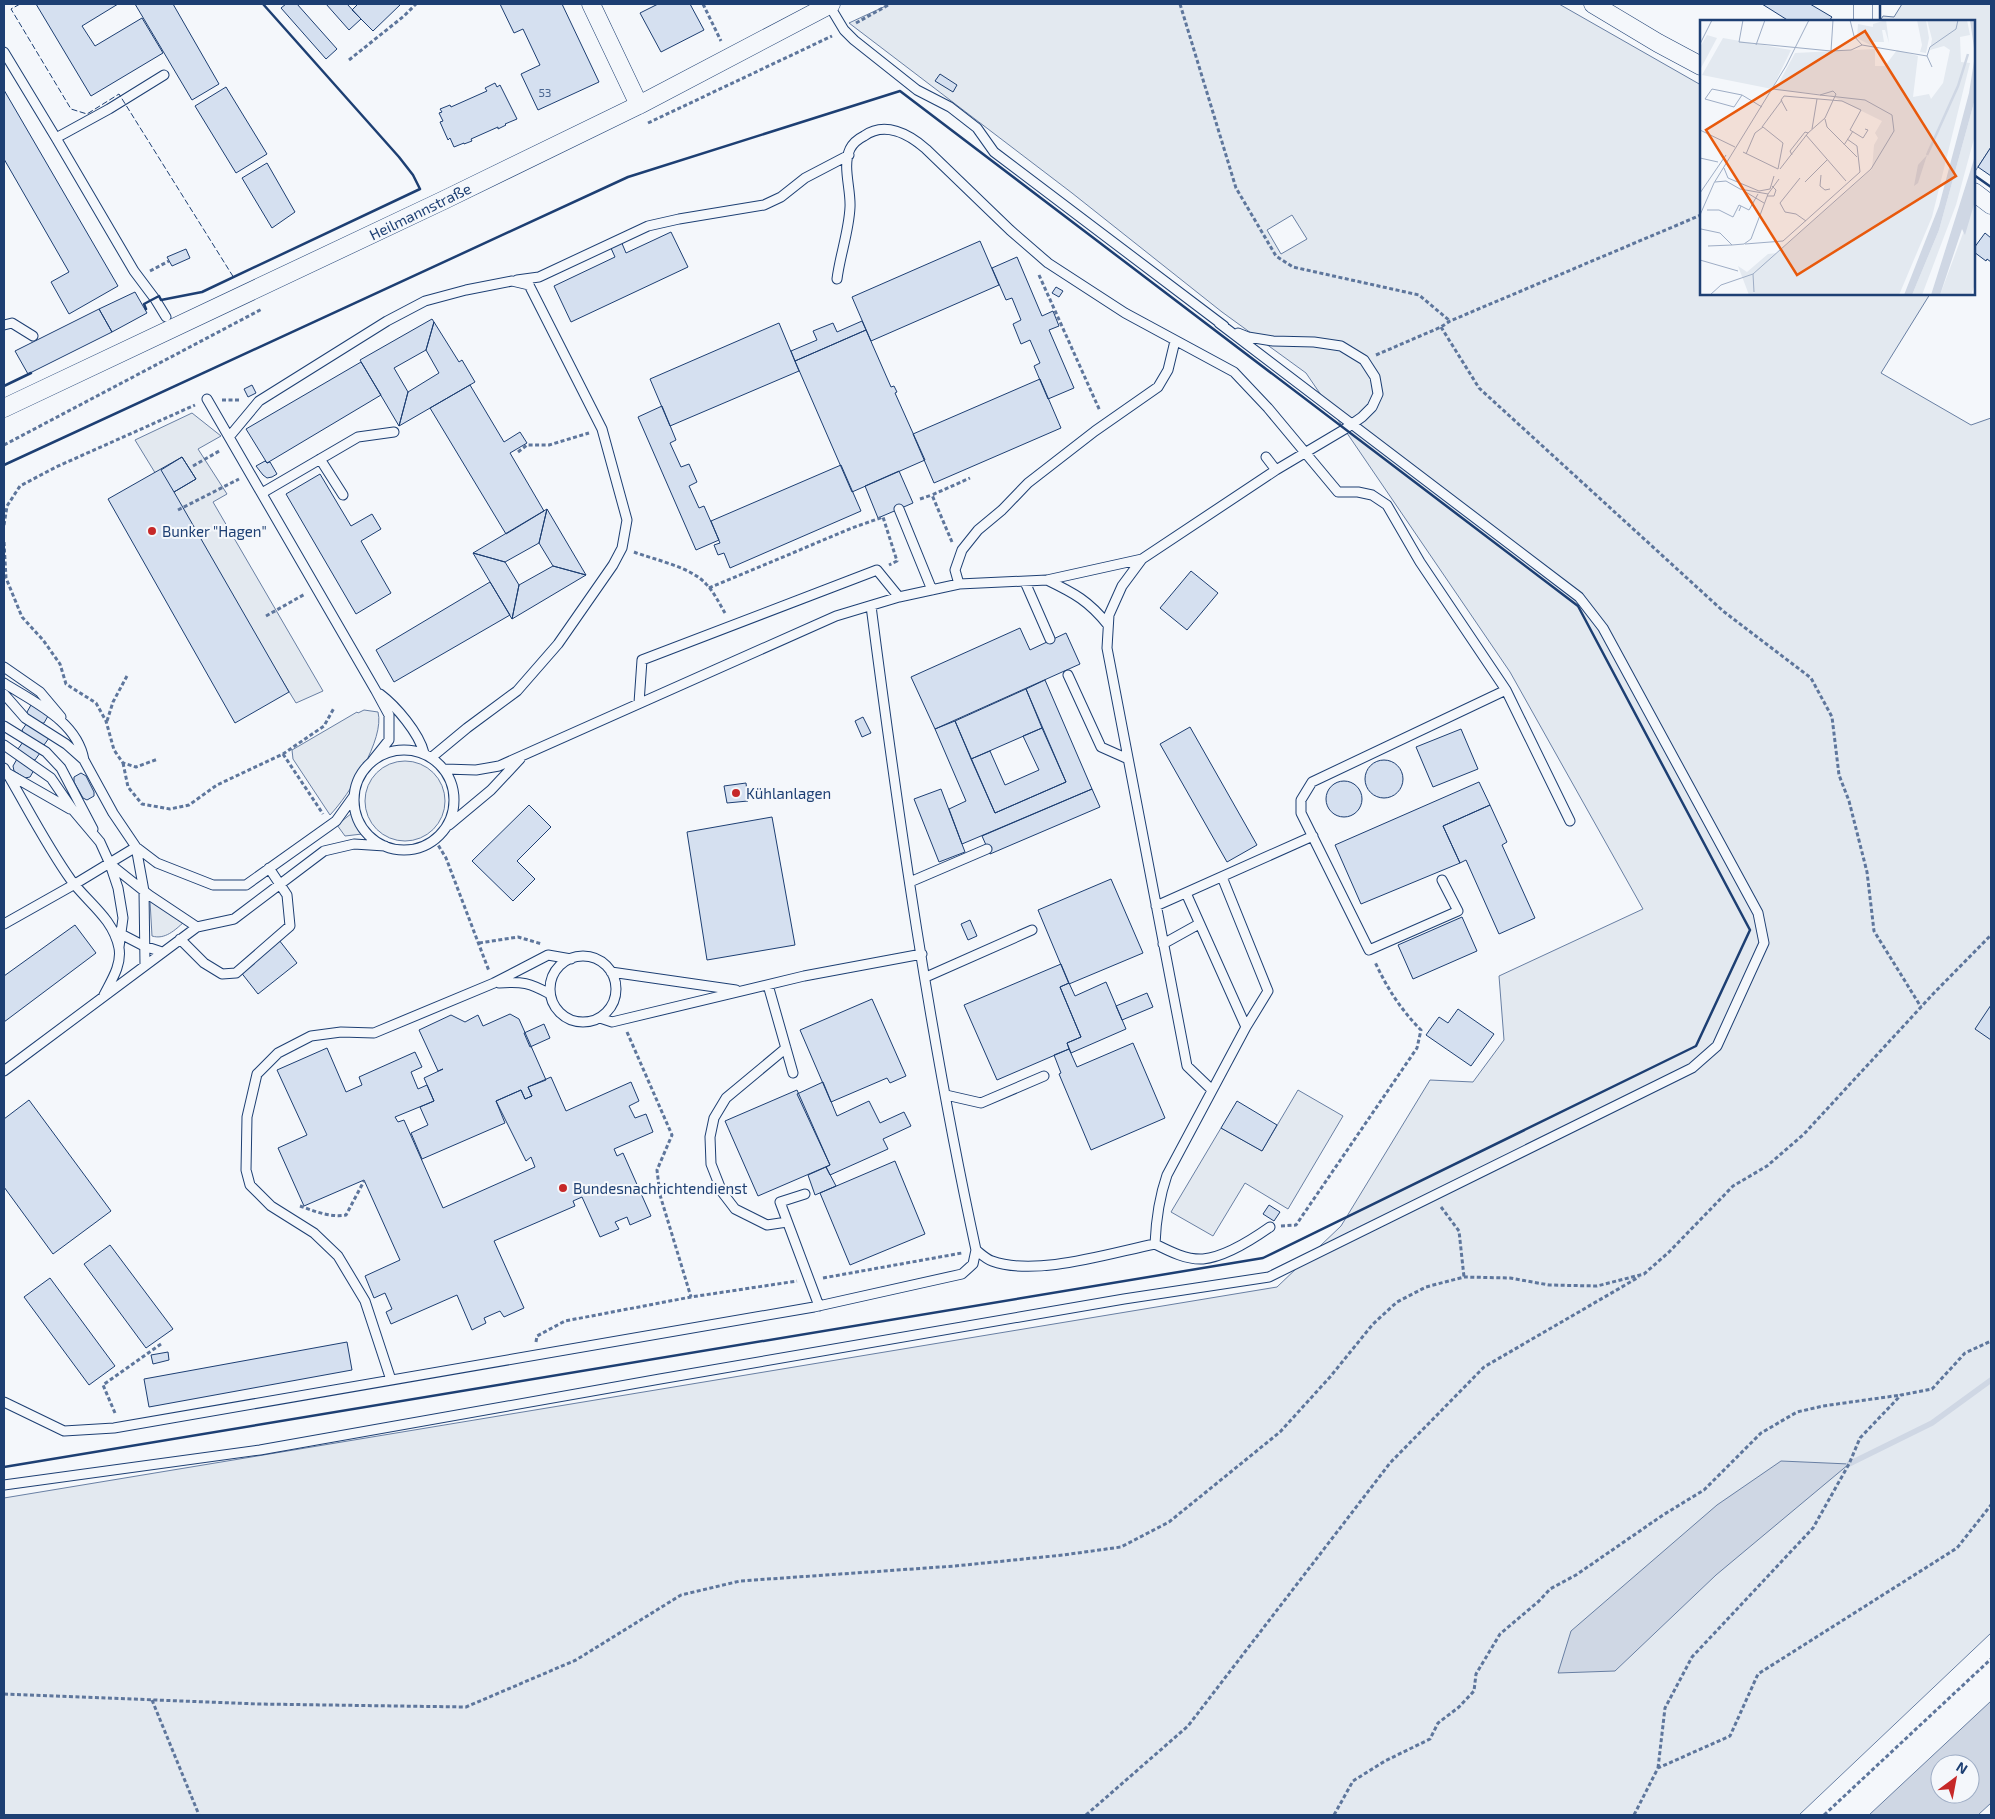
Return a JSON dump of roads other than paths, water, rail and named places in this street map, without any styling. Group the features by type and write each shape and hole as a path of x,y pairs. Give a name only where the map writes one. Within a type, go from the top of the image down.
{"street":[{"path":"591,4 639,105"},
{"name":"Heilmannstraße","path":"4,408 444,200 639,105 830,4"},
{"path":"1593,4 1700,65"},
{"path":"1863,4 1863,20"},
{"path":"1975,193 1991,205"}],"lane":[{"path":"4,1485 260,1450 670,1377 1269,1276 1692,1068 1717,1046 1764,943 1758,913 1603,628 1579,597 994,152 976,128 956,112 917,90 882,64 844,30 830,4"},
{"path":"4,52 138,276 166,317"},
{"path":"56,138 109,109 164,75"},
{"path":"837,279 846,238 850,207 847,164 850,149 856,141 866,134 882,128 912,137 1048,263 1099,297 1175,341 1209,357 1234,372 1268,408 1338,492 1358,492 1372,495 1386,505 1420,562 1506,690 1570,821"},
{"path":"231,440 259,401 387,321 425,301 466,290 539,276 648,226 764,205 781,197 805,178 849,155"},
{"path":"432,757 517,691 558,644 613,565 622,548 627,520 602,429 529,285 512,281"},
{"path":"4,325 12,323 33,336"},
{"path":"1212,1090 1186,1066 1107,648 1109,615 1122,586 1142,559 1276,470 1352,424 1372,407 1378,394 1375,377 1364,360 1341,346 1314,342 1273,341 1248,337 1219,324"},
{"path":"959,584 955,570 960,555 978,530 1002,510 1028,483 1105,423 1158,387 1168,370 1175,341"},
{"path":"207,399 389,715 390,740 363,770 357,782 354,796 355,812 361,826 372,838 385,846"},
{"path":"262,493 358,437 394,432"},
{"path":"1266,457 1276,470"},
{"path":"320,459 343,495"},
{"path":"899,508 932,590"},
{"path":"445,769 476,770 499,766 836,616 898,597 959,584 1047,580 1142,559"},
{"path":"639,703 642,660 877,570 898,597"},
{"path":"1047,580 1076,593 1096,610 1108,625"},
{"path":"1026,582 1050,639"},
{"path":"4,1402 64,1431 118,1428 819,1306 962,1274 973,1264 976,1250 946,1095 897,804 871,606"},
{"path":"4,667 40,692 82,746 84,760"},
{"path":"1068,675 1101,747 1128,759"},
{"path":"4,683 64,722"},
{"path":"1442,880 1458,911 1369,950 1301,813 1301,800 1312,782 1506,690"},
{"path":"376,691 391,702 421,743 424,753"},
{"path":"4,694 24,718 66,744 84,760 113,813 136,847 157,863 213,885 246,885 336,821 354,796"},
{"path":"4,726 46,752 61,768 110,864 118,888 123,918 118,966 104,995"},
{"path":"4,745 51,778 73,810 100,842"},
{"path":"373,760 384,753 411,749 432,757 445,769 452,783 455,798 453,813 447,827"},
{"path":"4,1070 197,927 234,919 324,851 354,844 411,850 435,840 447,827 491,790 524,755"},
{"path":"5,770 73,810"},
{"path":"5,770 76,884 100,910 111,927 119,949"},
{"path":"1156,906 1313,836"},
{"path":"4,924 76,884 136,847"},
{"path":"136,847 144,891 145,965"},
{"path":"910,882 987,849"},
{"path":"110,864 144,891 197,927"},
{"path":"180,939 204,963 222,974 236,973 290,926 287,895 269,868"},
{"path":"1155,1244 1160,1197 1167,1175 1246,1027 1268,991 1222,877"},
{"path":"1186,893 1246,1027"},
{"path":"1164,944 1199,924"},
{"path":"111,927 121,935 162,952"},
{"path":"926,978 1032,930"},
{"path":"600,1018 612,1022 804,976 922,954"},
{"path":"391,1380 365,1301 338,1256 314,1233 271,1206 250,1186 246,1170 247,1117 257,1074 278,1054 311,1036 341,1032 374,1033 494,983 548,955 571,959"},
{"path":"580,956 598,960 612,972 616,989 615,998 612,1006 600,1018 582,1023 564,1017 553,1003 550,985 557,969 571,959 580,956"},
{"path":"612,972 741,991"},
{"path":"494,983 516,981 530,983 550,994"},
{"path":"768,985 793,1073"},
{"path":"786,1048 726,1098 714,1118 710,1137 711,1164 722,1192 735,1209 768,1225 787,1222"},
{"path":"946,1095 981,1103 1044,1076"},
{"path":"805,1194 780,1202 819,1306"},
{"path":"976,1250 992,1261 1024,1266 1047,1266 1155,1244 1177,1254 1203,1259 1227,1252 1255,1237 1270,1226"}],"waterway":[{"path":"1849,1464 1932,1423 1991,1380"}],"place":[{"name":"Bunker \"Hagen\"","path":"152,531"},
{"name":"Kühlanlagen","path":"736,793"},
{"name":"Bundesnachrichtendienst","path":"563,1188"}]}
